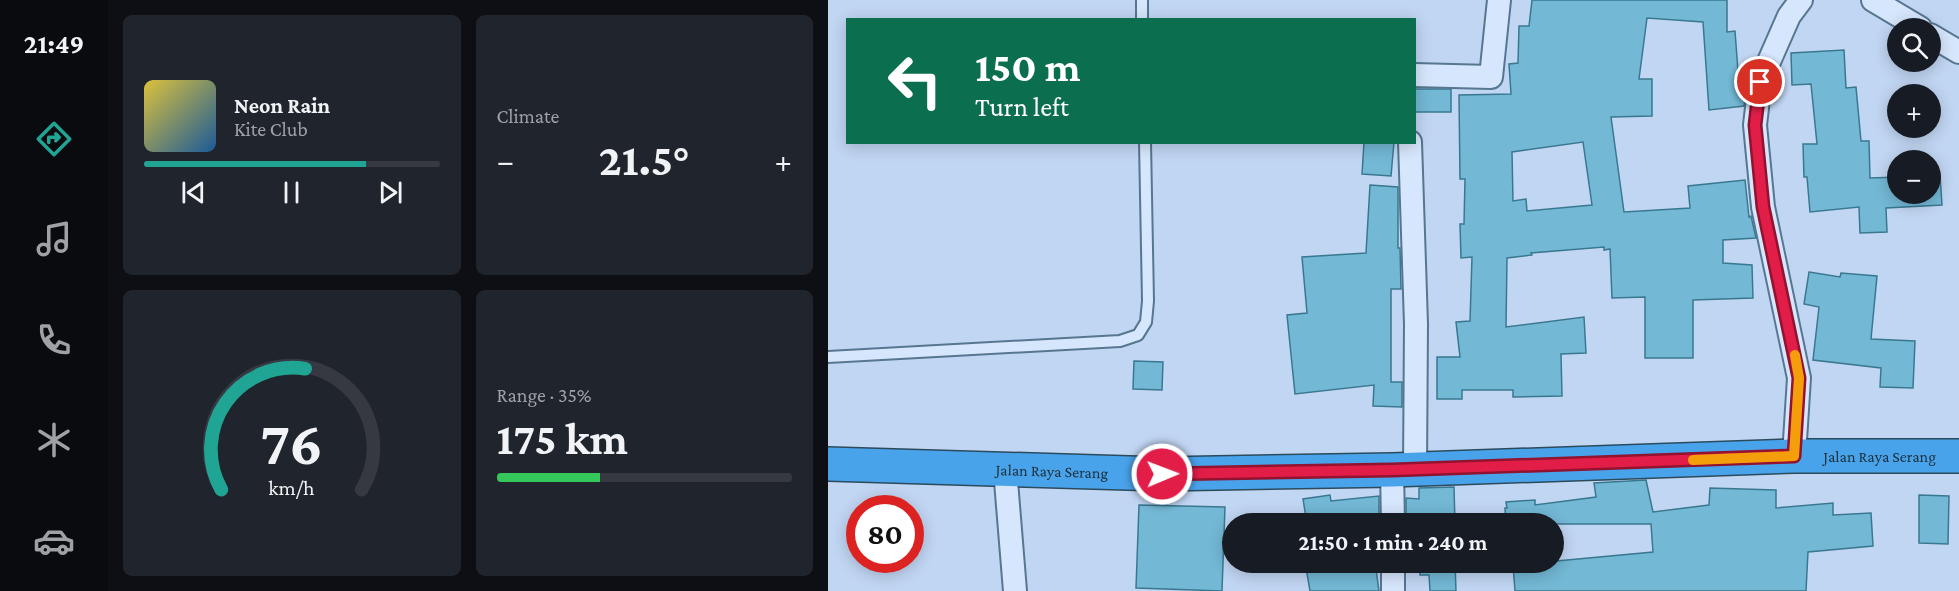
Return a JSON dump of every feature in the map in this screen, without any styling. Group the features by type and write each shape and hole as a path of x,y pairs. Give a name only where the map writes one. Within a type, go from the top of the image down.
{"highway":[{"name":"Jalan Raya Serang","path":"828,464 1162,474 1403,469 1794,456 1959,456"}],"street":[{"path":"1416,75 1491,77 1499,0"},
{"path":"1873,0 1903,18"},
{"path":"1794,456 1799,378 1763,207 1755,125 1760,82 1795,8"},
{"path":"1941,41 1959,52"},
{"path":"1395,513 1403,469 1416,324 1410,144"},
{"path":"1005,469 1015,591"},
{"path":"1393,573 1393,591"}],"lane":[{"path":"1142,0 1142,18"},
{"path":"828,357 1120,341 1138,335 1146,322 1148,301 1145,144"}],"building":[{"path":"1532,0 1727,0 1727,32 1735,31 1738,71 1750,70 1744,106 1709,110 1703,22 1647,18 1639,79 1652,79 1652,116 1611,117 1624,212 1690,208 1688,186 1745,180 1749,217 1751,216 1756,238 1723,240 1723,263 1752,265 1753,298 1693,300 1693,358 1645,358 1645,297 1612,298 1610,249 1604,250 1604,247 1531,253 1532,255 1507,258 1506,327 1584,317 1586,353 1561,354 1562,396 1513,397 1513,390 1462,390 1462,399 1437,399 1437,357 1460,357 1456,322 1470,321 1472,257 1461,258 1460,224 1464,224 1465,179 1460,179 1459,95 1511,94 1509,64 1518,63 1519,26 1529,26","holes":["1583,142 1592,205 1527,211 1526,199 1513,201 1512,152"]},
{"path":"1844,50 1846,88 1856,87 1861,141 1869,141 1870,178 1887,177 1887,204 1941,204 1941,190 1942,205 1886,208 1887,232 1860,233 1859,207 1810,212 1807,177 1804,177 1803,144 1817,144 1811,84 1792,85 1791,53"},
{"path":"1416,89 1451,89 1451,112 1416,112"},
{"path":"1364,144 1394,144 1391,176 1362,174"},
{"path":"1370,185 1398,187 1401,289 1391,289 1391,382 1402,382 1402,407 1373,406 1374,385 1295,394 1287,315 1307,313 1302,257 1366,253"},
{"path":"1809,272 1840,277 1841,273 1877,276 1871,339 1915,341 1913,388 1880,387 1881,368 1813,360 1819,307 1804,304"},
{"path":"1134,361 1163,362 1162,390 1133,389"},
{"path":"1646,480 1653,512 1709,505 1710,488 1776,490 1776,508 1833,503 1833,515 1871,513 1873,546 1808,552 1806,591 1515,591 1514,573 1564,573 1564,560 1653,552 1651,524 1564,524 1564,513 1505,513 1506,502 1535,500 1535,505 1596,497 1594,483"},
{"path":"1454,487 1455,513 1406,513 1406,498 1419,499 1419,488"},
{"path":"1330,495 1331,501 1379,496 1379,513 1305,513 1303,499"},
{"path":"1919,495 1949,496 1948,544 1919,543"},
{"path":"1139,505 1225,507 1225,513 1222,513 1222,591 1136,588"},
{"path":"1307,573 1377,573 1379,591 1310,591"},
{"path":"1420,573 1455,573 1456,591 1430,591 1429,575 1420,575"}],"slow traffic":[{"path":"1693,460 1794,456 1799,378 1795,355"}],"route":[{"path":"1162,474 1392,470 1794,456 1799,378 1763,207 1755,125 1760,82"}]}
